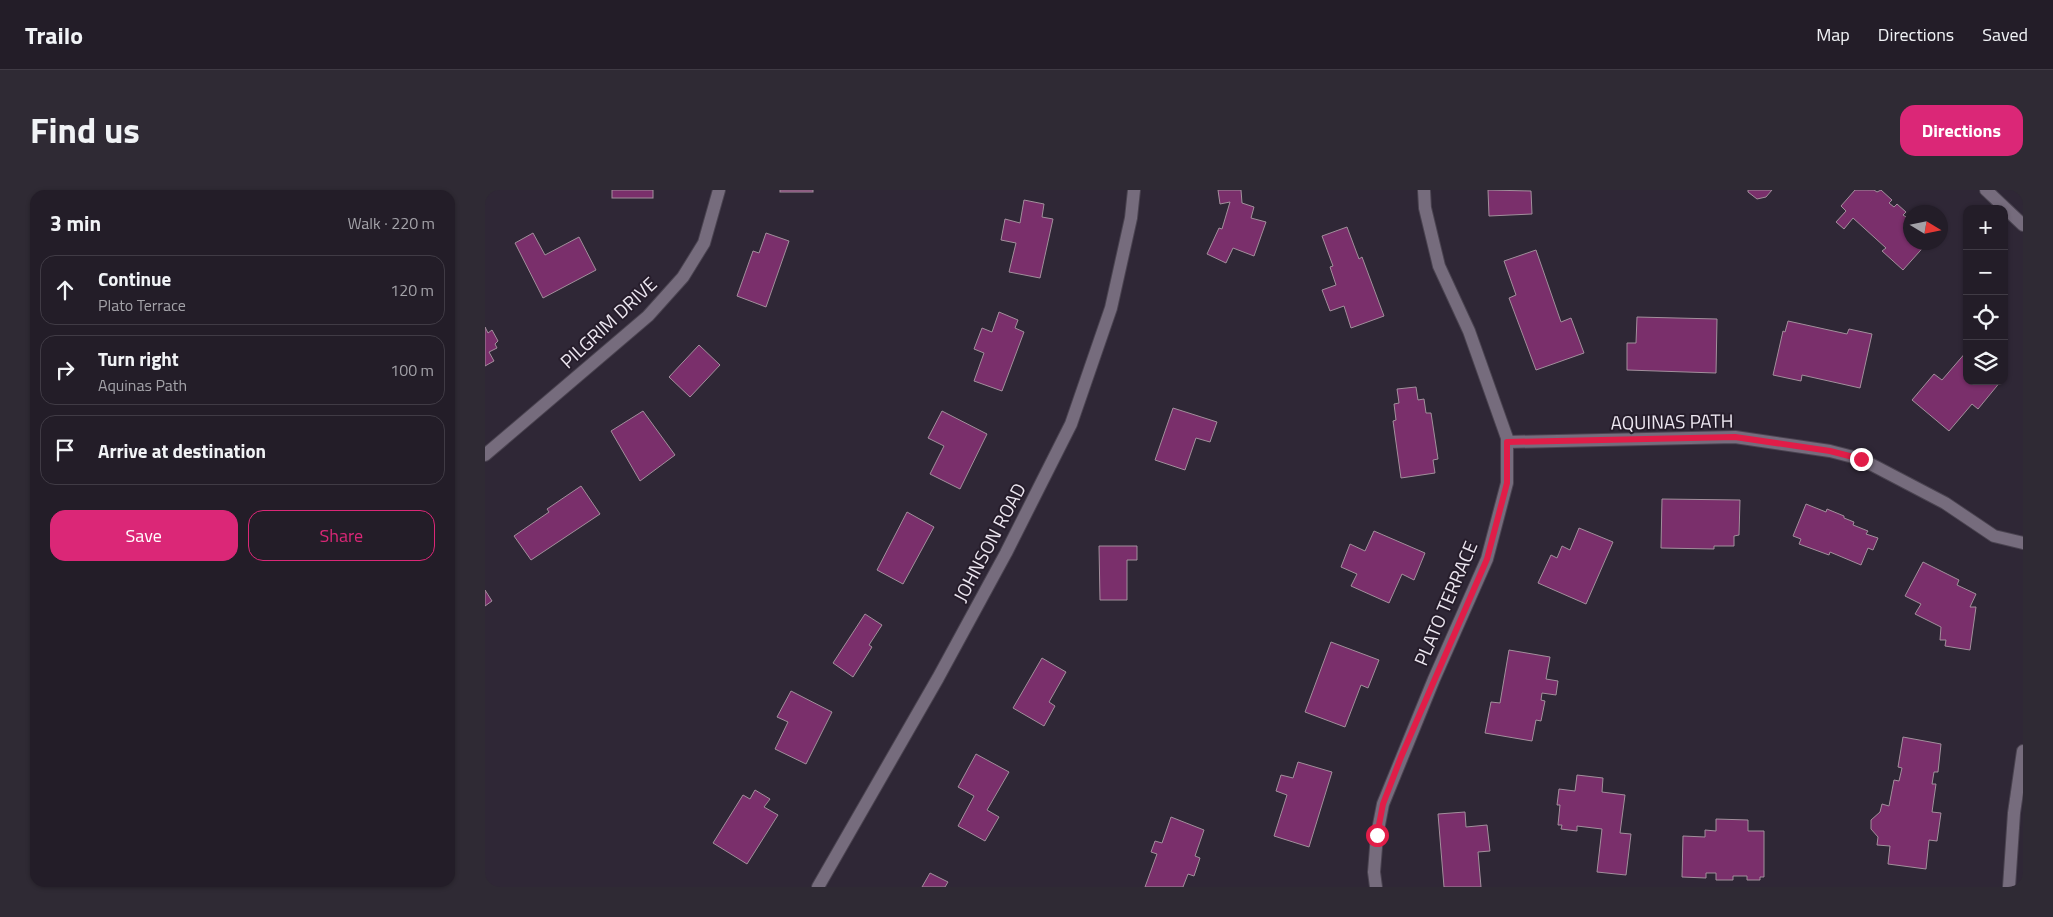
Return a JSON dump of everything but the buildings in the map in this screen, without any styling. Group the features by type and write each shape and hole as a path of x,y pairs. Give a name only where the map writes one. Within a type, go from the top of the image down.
{"street":[{"name":"PILGRIM DRIVE","path":"485,454 648,316 683,277 704,242 719,190"},
{"name":"JOHNSON ROAD","path":"818,887 938,678 1006,554 1071,424 1111,308 1131,218 1134,190"},
{"name":"PLATO TERRACE","path":"1375,887 1373,872 1383,804 1434,679 1487,559 1507,483 1507,442 1469,331 1439,266 1425,208 1423,190"},
{"path":"1985,190 2023,225"},
{"name":"AQUINAS PATH","path":"1507,442 1735,437 1830,451 1861,459 1945,503 1994,536 2023,543"},
{"path":"2009,887 2014,813 2023,751"}],"route":[{"path":"1377,835 1383,804 1401,757 1487,559 1507,483 1507,442 1735,437 1830,451 1861,459"}]}
